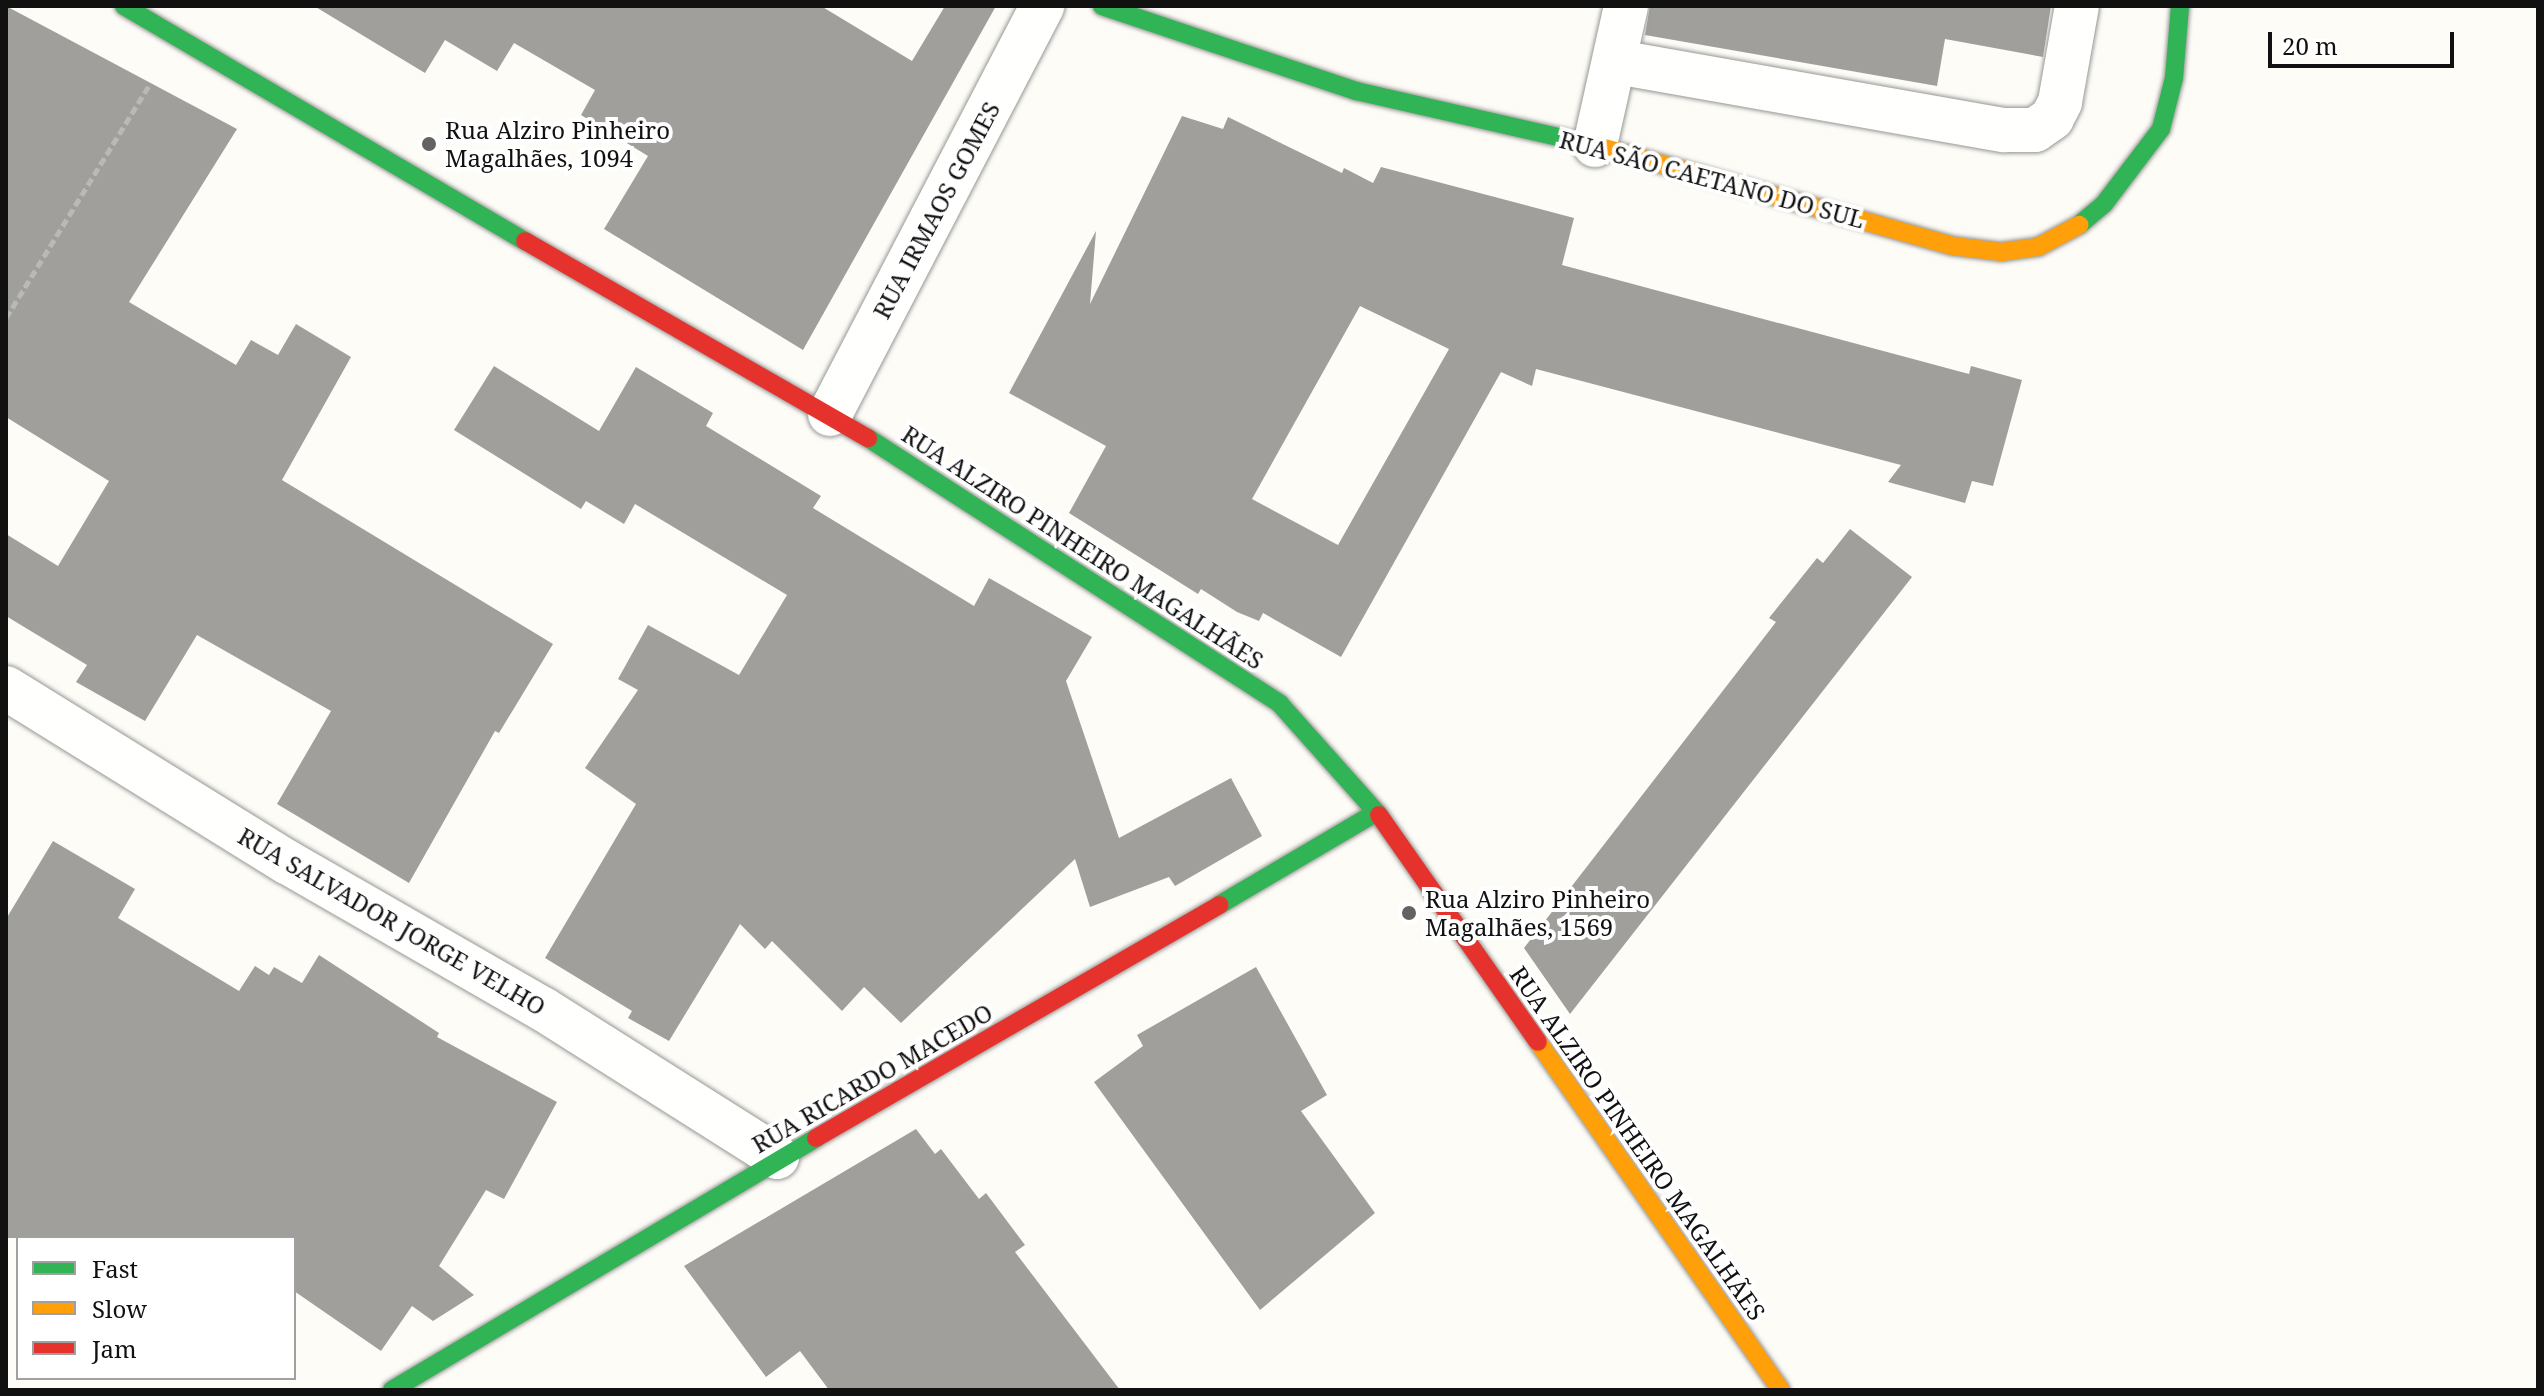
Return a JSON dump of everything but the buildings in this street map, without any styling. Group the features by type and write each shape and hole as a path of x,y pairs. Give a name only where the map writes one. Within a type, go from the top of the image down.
{"street":[{"name":"RUA ALZIRO PINHEIRO MAGALHÃES","path":"124,6 830,414 1249,680 1318,741 1377,812 1781,1390"},
{"name":"RUA IRMAOS GOMES","path":"830,414 1042,6"},
{"name":"RUA SÃO CAETANO DO SUL","path":"1102,6 1153,13 1356,91 1595,145 1953,246 2001,252 2038,247 2072,230 2104,204 2161,129 2174,78 2180,6"},
{"path":"1595,145 1617,62 1626,6"},
{"path":"1617,62 2004,130 2035,130 2052,118 2060,102 2077,6"},
{"name":"RUA SALVADOR JORGE VELHO","path":"6,688 287,862 581,1032 777,1157"},
{"name":"RUA RICARDO MACEDO","path":"392,1390 722,1195 777,1157 848,1122 1377,812"}],"path":[{"path":"6,318 180,40"}],"traffic: fast":[{"path":"124,6 525,241"},
{"path":"1102,6 1356,91 1590,144"},
{"path":"2079,225 2104,204 2161,129 2174,78 2180,6"},
{"path":"868,438 1280,704 1379,815"},
{"path":"1219,905 1377,812"},
{"path":"392,1390 816,1138"}],"traffic: slow":[{"path":"1590,144 1953,246 2001,252 2038,247 2079,225"},
{"path":"1538,1042 1781,1390"}],"traffic: jam":[{"path":"525,241 868,438"},
{"path":"1379,815 1538,1042"},
{"path":"816,1138 1219,905"}],"place":[{"name":"Rua Alziro Pinheiro Magalhães, 1094","path":"429,144"},
{"name":"Rua Alziro Pinheiro Magalhães, 1569","path":"1409,913"}]}
